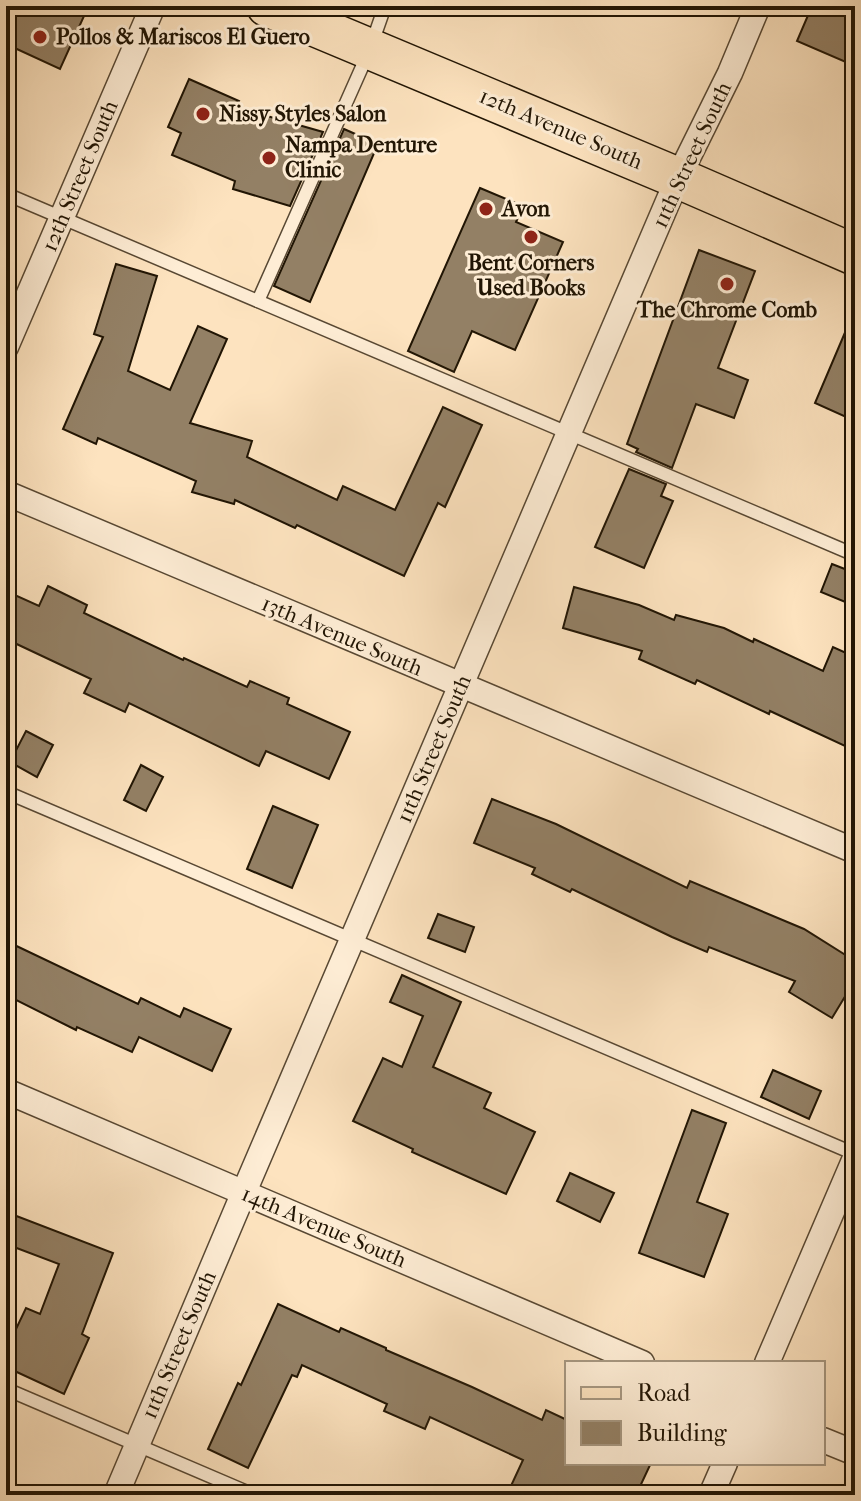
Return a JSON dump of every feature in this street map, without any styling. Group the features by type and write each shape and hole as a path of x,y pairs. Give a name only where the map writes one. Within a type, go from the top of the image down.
{"main road":[{"name":"12th Avenue South","path":"267,6 337,20 370,49 855,255"}],"street":[{"name":"12th Street South","path":"6,347 153,6"},
{"name":"11th Street South","path":"116,1495 678,178 730,73 758,6"},
{"name":"13th Avenue South","path":"6,493 855,851"},
{"name":"14th Avenue South","path":"6,1091 637,1361"},
{"path":"768,1361 855,1156"},
{"path":"825,1441 855,1453"},
{"path":"711,1495 724,1465"}],"lane":[{"path":"258,301 370,49 385,6"},
{"path":"6,194 855,555"},
{"path":"6,792 855,1156"},
{"path":"6,1389 254,1495"}],"building":[{"name":"Pollos & Mariscos El Guero","path":"18,6 62,6 84,16 60,69 6,44 6,31"},
{"path":"812,6 855,6 855,66 797,41"},
{"path":"189,79 239,101 236,107 323,132 290,206 233,189 235,181 172,155 181,133 168,127"},
{"path":"344,129 378,144 310,302 274,286"},
{"path":"480,188 523,206 516,222 563,242 515,350 472,331 454,372 408,351"},
{"path":"699,250 755,271 718,368 748,380 734,418 696,404 672,468 636,452 638,449 627,444"},
{"path":"116,264 157,276 128,371 170,390 198,326 227,339 190,423 252,441 247,457 337,500 343,486 395,510 443,407 482,425 445,507 438,503 404,576 297,525 295,528 235,500 234,504 192,492 196,481 98,438 96,444 63,429 103,337 94,334"},
{"path":"855,309 855,421 815,403"},
{"path":"629,469 666,484 661,496 673,501 644,568 595,547"},
{"path":"832,564 855,573 855,606 821,592"},
{"path":"48,586 87,605 84,613 247,687 250,681 289,698 287,704 350,732 329,779 266,751 259,766 129,703 125,712 84,693 91,679 6,639 6,591 39,606"},
{"path":"574,587 639,605 674,620 676,615 724,628 823,671 833,647 855,657 855,726 845,746 697,680 695,684 639,659 642,651 563,628"},
{"path":"26,731 53,745 37,777 10,762"},
{"path":"141,765 163,777 146,811 124,800"},
{"path":"492,799 556,824 687,888 690,881 804,929 855,961 855,980 832,1018 789,992 795,981 709,947 707,952 572,889 570,892 532,874 535,868 474,843"},
{"path":"273,806 318,825 292,888 247,869"},
{"path":"438,914 474,927 465,952 428,938"},
{"path":"6,941 138,1004 141,998 180,1017 184,1008 231,1029 212,1071 139,1037 132,1052 77,1027 76,1030 6,995"},
{"path":"402,975 461,1002 433,1067 491,1093 484,1108 535,1132 506,1194 412,1152 413,1149 353,1121 383,1058 402,1067 423,1016 390,1002"},
{"path":"773,1070 821,1091 809,1119 761,1097"},
{"path":"692,1110 726,1123 697,1202 728,1214 704,1277 639,1253"},
{"path":"570,1173 614,1193 600,1222 557,1201"},
{"path":"6,1212 113,1253 82,1334 89,1338 64,1394 6,1367 6,1350 26,1308 40,1314 59,1264 6,1244"},
{"path":"278,1304 339,1332 341,1328 542,1420 546,1410 565,1419 565,1465 650,1465 636,1495 526,1495 510,1488 523,1460 430,1417 425,1429 384,1411 387,1404 302,1365 297,1377 292,1375 248,1468 208,1449 238,1383 241,1385"}],"place":[{"name":"Pollos & Mariscos El Guero","path":"40,37"},
{"name":"Nissy Styles Salon","path":"203,114"},
{"name":"Nampa Denture Clinic","path":"269,158"},
{"name":"Avon","path":"486,209"},
{"name":"Bent Corners Used Books","path":"531,237"},
{"name":"The Chrome Comb","path":"727,284"}]}
